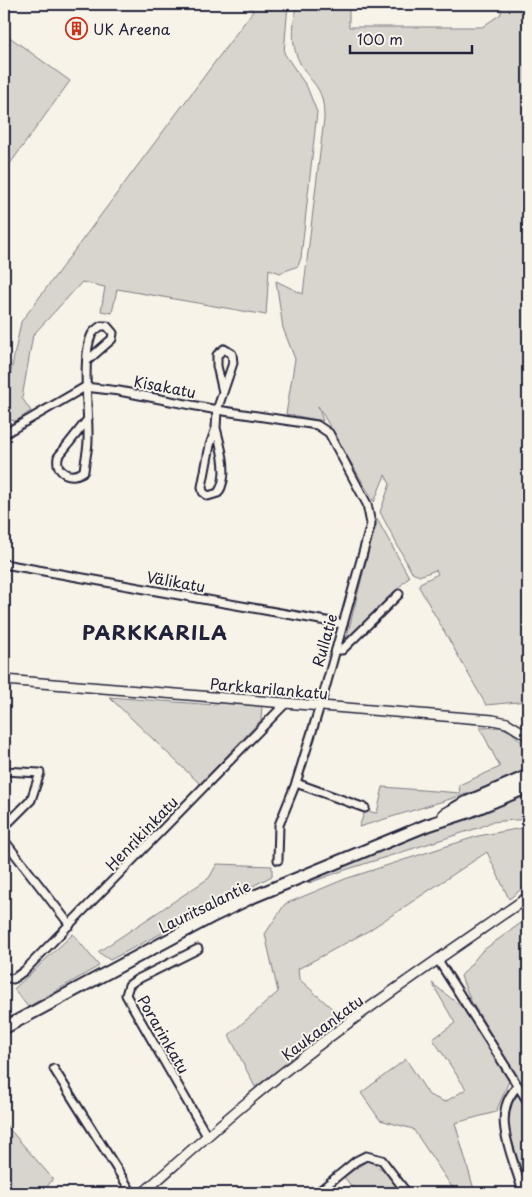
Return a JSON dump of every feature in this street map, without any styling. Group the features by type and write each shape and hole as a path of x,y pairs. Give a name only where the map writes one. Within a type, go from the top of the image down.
{"main road":[{"name":"Lauritsalantie","path":"425,826 463,804 528,776"},
{"name":"Lauritsalantie","path":"4,1028 213,916 425,826 468,812 528,787"}],"street":[{"path":"88,360 112,339 113,333 107,326 101,326 92,334 88,360 85,387 88,419 88,442 84,470 73,475 64,474 59,471 56,464 58,458 88,419"},
{"path":"216,428 221,449 222,482 218,493 208,496 202,487 210,445 216,428 217,410 233,363 232,354 224,349 217,355 217,366 223,392"},
{"path":"4,434 85,387"},
{"name":"Kisakatu","path":"85,387 119,391 217,410 318,425 329,433"},
{"name":"Rullatie","path":"278,860 279,825 296,784 319,706 339,650 343,624 371,524 367,504 329,433"},
{"name":"Välikatu","path":"4,564 343,624"},
{"path":"339,650 399,594"},
{"name":"Parkkarilankatu","path":"4,680 493,720 507,723 528,736"},
{"name":"Henrikinkatu","path":"4,977 13,979 24,971 286,703"},
{"path":"4,770 40,773 31,800 4,827"},
{"path":"296,784 365,808"},
{"path":"4,840 70,925"},
{"name":"Kaukaankatu","path":"143,1193 207,1136 294,1064 528,897"},
{"name":"Porarinkatu","path":"198,950 136,980 129,985 126,995 207,1136"},
{"path":"438,960 528,1102"},
{"path":"54,1069 132,1193"},
{"path":"518,1086 511,1093 506,1104 503,1121 523,1193"},
{"path":"317,1193 356,1161 366,1156 382,1160 407,1193"}],"shaded area":[{"path":"244,4 288,4 284,53 307,87 317,112 301,258 298,266 280,273 269,269 266,315 117,289 112,313 101,311 105,287 82,282 33,335 22,398 31,411 16,421 4,419 4,397 6,396 21,322 253,11"},
{"path":"296,4 349,4 349,27 482,27 501,14 501,4 528,4 528,701 486,705 419,587 420,583 438,574 436,570 419,576 411,571 380,512 390,484 385,475 374,502 318,406 323,421 286,414 295,359 283,328 276,281 303,294 324,119 324,108 320,92 304,70 294,47 293,33"},
{"path":"4,33 70,81 4,172"},
{"path":"377,519 409,577 345,644 374,530"},
{"path":"109,697 215,705 223,702 262,706 261,720 200,784"},
{"path":"500,727 510,731 528,748 527,771 471,796 476,791 359,827 365,811 377,813 383,787 460,793 459,785 500,767 480,728"},
{"path":"528,792 528,819 491,822 481,827 309,883 309,879"},
{"path":"528,827 528,884 509,899 487,852 368,931 298,969 299,979 345,1020 255,1087 229,1035 278,992 265,934 285,904 345,879 478,836"},
{"path":"217,864 272,866 272,876 110,960 98,952 209,878"},
{"path":"528,918 528,1094 471,1001 461,976 482,951"},
{"path":"73,934 99,966 28,1007 14,989"},
{"path":"461,976 471,1001 528,1094 528,1109 463,1008"},
{"path":"432,983 463,1008 509,1081 496,1112 455,1123 475,1193 456,1193 413,1129 380,1120 361,1093 406,1059 429,1095 445,1102 466,1089 433,1039 455,1023"},
{"path":"519,1093 528,1109 528,1193 506,1121 511,1104"},
{"path":"4,1123 53,1179 42,1193 4,1193"},
{"path":"367,1161 387,1174 401,1193 357,1193 344,1177"}],"place":[{"name":"UK Areena","path":"77,28"}],"district":[{"name":"PARKKARILA","path":"155,632"}]}
